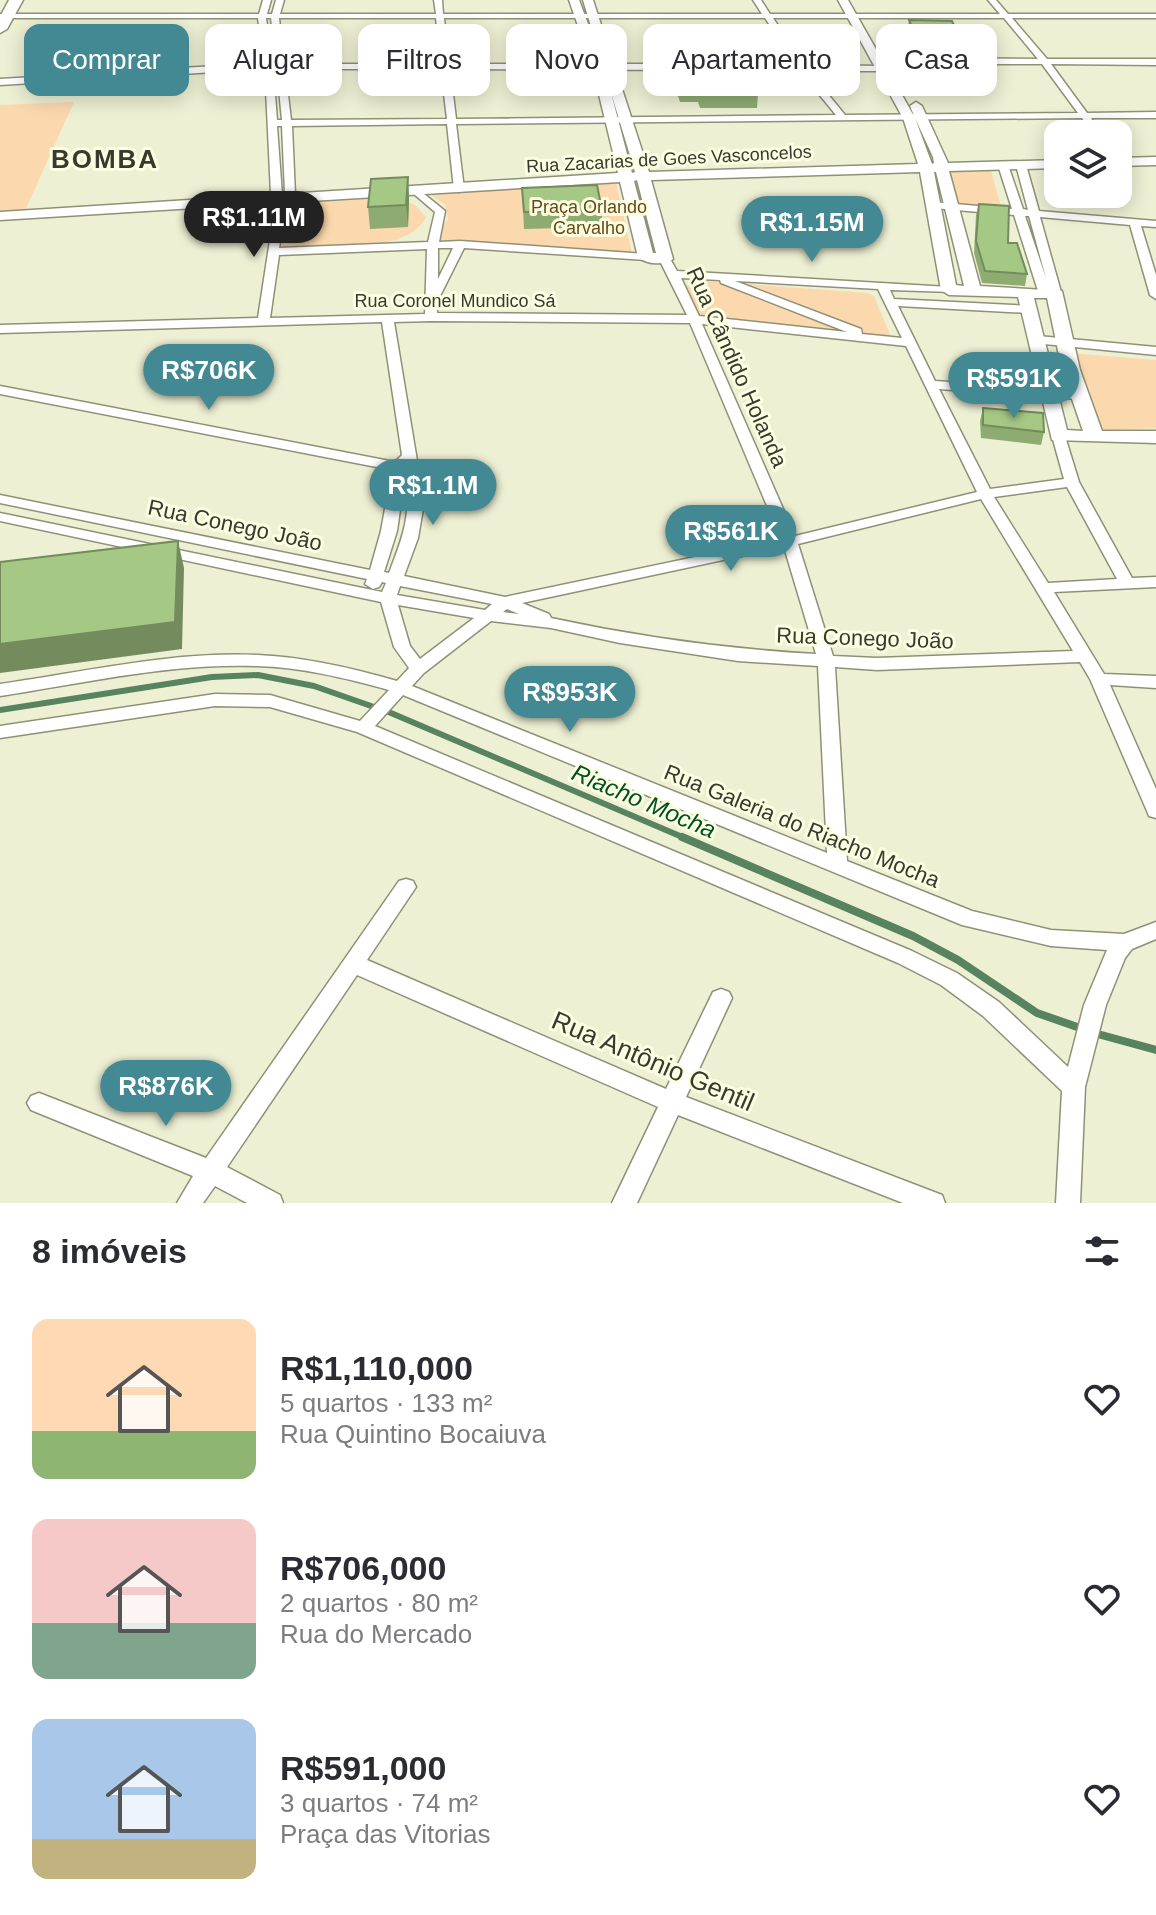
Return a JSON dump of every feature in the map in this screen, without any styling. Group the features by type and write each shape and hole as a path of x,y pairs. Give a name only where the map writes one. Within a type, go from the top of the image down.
{"highway":[{"path":"2,14 16,0"}],"street":[{"path":"264,24 262,16 267,0"},
{"path":"275,24 280,0"},
{"path":"438,0 439,24"},
{"path":"574,0 589,24"},
{"path":"586,16 588,0"},
{"path":"745,0 767,24"},
{"path":"757,0 762,17"},
{"path":"843,0 858,17 876,52"},
{"path":"857,0 858,17"},
{"path":"992,0 1047,65 1086,120"},
{"path":"2,14 1156,18"},
{"path":"997,65 1156,65"},
{"path":"0,80 205,67"},
{"path":"272,96 276,194 281,201"},
{"path":"263,322 281,201 290,194 287,123 281,96"},
{"path":"448,96 459,189"},
{"path":"608,96 646,257"},
{"path":"273,252 460,244 665,259 628,120 617,96"},
{"path":"813,96 827,118"},
{"path":"823,96 843,118"},
{"path":"898,96 926,167 949,290"},
{"path":"907,96 924,118 942,166 949,206 973,291"},
{"path":"271,123 1156,115"},
{"path":"1132,161 1156,161"},
{"name":"Rua Zacarias de Goes Vasconcelos","path":"0,216 281,201 642,176 1044,164"},
{"path":"1003,165 1018,212 1052,296"},
{"path":"1021,165 1052,296 1079,395 1094,436"},
{"path":"418,192 440,211 433,244 431,310"},
{"path":"933,205 1156,224"},
{"path":"1135,223 1156,295"},
{"path":"431,310 460,244"},
{"name":"Rua Cândido Holanda","path":"665,259 789,540 826,661 838,867"},
{"path":"674,274 973,291 1027,301"},
{"path":"711,276 877,340"},
{"path":"882,286 985,494 1099,679 1156,811"},
{"path":"891,302 1027,301 1052,296"},
{"path":"1027,301 1072,482 1127,583"},
{"name":"Rua Coronel Mundico Sá","path":"5,329 387,318 431,310 694,319 910,343"},
{"path":"387,318 406,464 416,513 388,598 398,638 418,669"},
{"path":"0,343 5,329"},
{"path":"1038,340 1156,351"},
{"path":"930,384 1079,395"},
{"path":"0,390 406,464"},
{"path":"1059,436 1156,437"},
{"path":"369,594 406,464"},
{"path":"365,725 418,669 505,602 985,494 1072,482"},
{"name":"Rua Conego João","path":"0,499 505,602 551,623"},
{"path":"45,526 59,511"},
{"name":"Rua Conego João","path":"0,517 388,598 551,623 670,646 826,661 938,664 1085,656"},
{"path":"1042,588 1156,582"},
{"name":"Rua Galeria do Riacho Mocha","path":"0,690 181,664 239,660 305,665 397,689 916,900 1016,932 1051,938 1125,943"},
{"path":"1099,679 1156,682"},
{"path":"0,732 227,700 270,701 365,725 905,957 949,979 991,1009 1074,1087"},
{"path":"189,1203 406,887"},
{"path":"1068,1203 1074,1087 1110,964 1125,943 1156,930"},
{"name":"Rua Antônio Gentil","path":"354,964 670,1101 933,1203"},
{"path":"624,1203 721,998"},
{"path":"39,1103 212,1172 271,1203"}],"green space":[{"path":"74,102 24,213 0,214 0,105"},
{"path":"943,169 991,171 1001,206 951,204"},
{"name":"Praça Orlando Carvalho","path":"616,182 632,254 427,239 448,220 445,205 431,195"},
{"path":"397,197 415,205 426,217 416,229 402,238 363,246 285,248 277,245 284,207 289,204"},
{"path":"693,280 868,293 874,296 891,337 690,315 682,290"},
{"path":"1069,353 1156,360 1156,428 1098,430"}],"building":[{"path":"909,20 952,21 953,24 911,24"},
{"path":"408,177 406,205 368,207 371,179"},
{"path":"597,185 602,210 524,212 522,188"},
{"path":"979,204 1009,206 1008,243 1017,243 1027,274 985,271 976,241"},
{"path":"983,408 1043,413 1044,432 983,425"},
{"path":"178,541 175,622 0,644 0,562"}],"waterway":[{"name":"Riacho Mocha","path":"0,710 212,677 258,675 314,686 391,713 687,839"},
{"name":"Riacho Mocha","path":"682,837 913,936 958,960 1037,1013 1083,1029"},
{"name":"Riacho Mocha","path":"1094,1033 1156,1050"}],"district":[{"name":"BOMBA","path":"105,159"}]}
